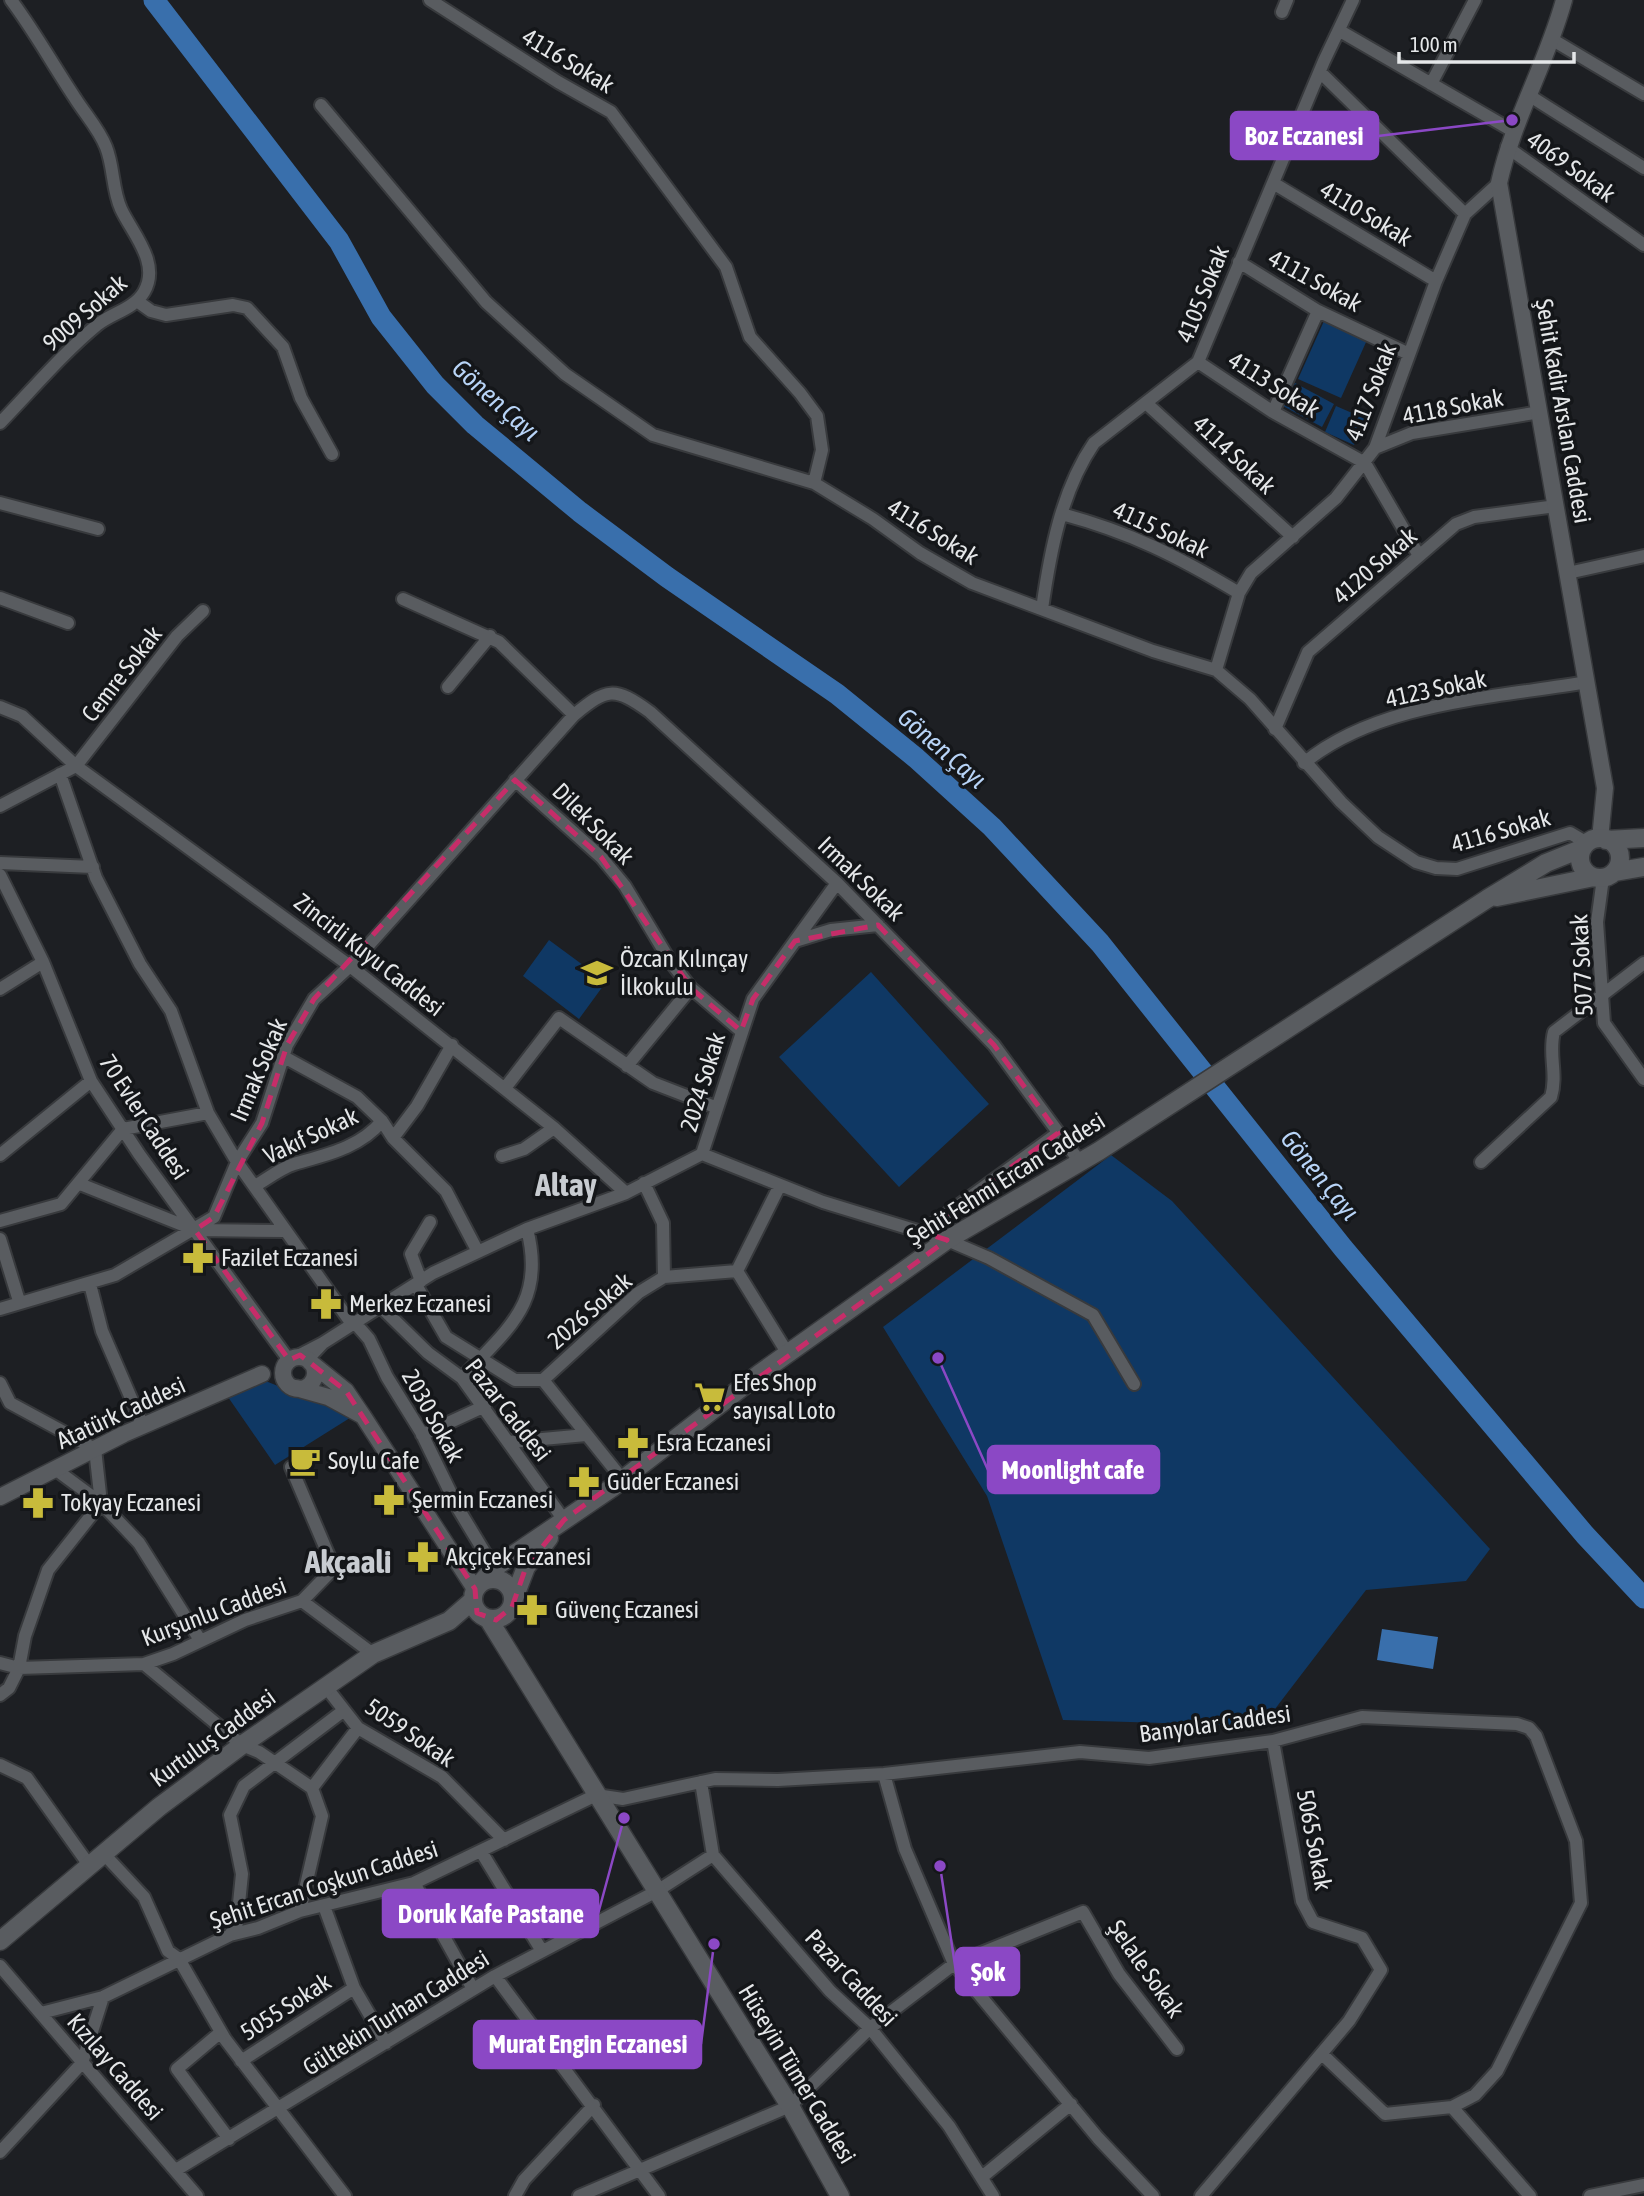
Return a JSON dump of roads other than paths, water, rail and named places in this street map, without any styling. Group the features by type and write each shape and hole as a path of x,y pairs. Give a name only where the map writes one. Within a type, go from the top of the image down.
{"main road":[{"path":"1594,842 1644,838"},
{"path":"1594,842 1619,854 1604,876 1581,867 1594,842"},
{"name":"Şehit Fehmi Ercan Caddesi","path":"476,1591 494,1567 623,1480 788,1354 947,1240 1080,1163 1487,899 1546,863 1594,842"},
{"name":"Şehit Fehmi Ercan Caddesi","path":"1487,899 1644,867"},
{"name":"Şehit Fehmi Ercan Caddesi","path":"513,1660 511,1607 526,1567 564,1520"},
{"path":"491,1579 504,1582 513,1594 511,1607 489,1620 477,1613 476,1591 491,1579"},
{"name":"Kurtuluş Caddesi","path":"0,1941 159,1807 242,1745 373,1654 449,1621 476,1591"},
{"name":"Hüseyin Tümer Caddesi","path":"489,1620 790,2106 840,2196"}],"street":[{"name":"9009 Sokak","path":"0,423 96,326 137,301 149,280 148,264 141,244 117,200 108,151 40,39 11,0"},
{"name":"4116 Sokak","path":"430,0 558,82 611,112 726,267 750,337 817,416 822,450 814,483 873,519 920,554 972,583 1153,651 1216,670 1234,682 1304,763 1378,837 1416,862 1457,869 1570,833 1594,842"},
{"name":"4105 Sokak","path":"1042,609 1049,555 1082,460 1094,443 1198,362 1238,262 1353,0"},
{"path":"1431,84 1475,0"},
{"name":"Şehit Kadir Arslan Caddesi","path":"1564,0 1553,40 1507,147 1499,183 1605,788 1594,842"},
{"path":"1340,31 1513,131"},
{"path":"1553,40 1644,94"},
{"path":"1320,72 1465,214"},
{"path":"1530,96 1644,168"},
{"path":"321,105 486,302 565,374 653,435 814,483"},
{"name":"4069 Sokak","path":"1507,147 1644,245"},
{"name":"4110 Sokak","path":"1273,183 1436,281"},
{"name":"4117 Sokak","path":"1216,670 1239,593 1251,573 1336,498 1375,447 1436,281 1465,214 1499,183"},
{"name":"4111 Sokak","path":"1238,262 1318,311 1409,354"},
{"path":"137,301 151,311 166,315 233,305 247,309 283,347 301,398 332,454"},
{"path":"1273,412 1318,311"},
{"name":"4113 Sokak","path":"1198,362 1273,412 1365,463"},
{"name":"4114 Sokak","path":"1146,403 1293,537"},
{"name":"4118 Sokak","path":"1375,447 1412,433 1540,412"},
{"path":"1365,463 1418,554"},
{"path":"0,503 98,529"},
{"name":"4120 Sokak","path":"1275,729 1308,652 1418,554 1456,524 1474,517 1556,506"},
{"name":"4115 Sokak","path":"1062,514 1116,529 1184,561 1239,593"},
{"path":"1568,573 1644,556"},
{"path":"0,598 68,623"},
{"path":"403,599 490,636 573,715"},
{"name":"Cemre Sokak","path":"76,765 177,636 203,611"},
{"path":"448,687 490,636"},
{"name":"4123 Sokak","path":"1304,763 1327,744 1405,713 1587,682"},
{"name":"Irmak Sokak","path":"195,1230 214,1217 237,1162 262,1123 284,1057 314,999 350,966 573,715 600,694 618,693 634,700 837,883 994,1045 1080,1163"},
{"name":"Zincirli Kuyu Caddesi","path":"0,707 22,716 76,765 350,966 452,1045 554,1128 626,1193"},
{"path":"0,806 76,765"},
{"name":"2030 Sokak","path":"60,774 93,867 139,964 171,1011 208,1114 237,1162 285,1231 369,1339 387,1377 422,1435 459,1510 494,1567"},
{"name":"Dilek Sokak","path":"515,780 601,857 625,886 670,961 691,988 741,1031"},
{"path":"0,863 93,867"},
{"name":"70 Evler Caddesi","path":"0,875 43,962 91,1081 195,1230 297,1361"},
{"name":"5077 Sokak","path":"1604,876 1597,922 1600,996 1604,1023 1644,1079"},
{"name":"2024 Sokak","path":"702,1154 715,1107 753,999 837,883"},
{"path":"795,941 831,930 878,925"},
{"path":"0,989 43,962"},
{"path":"1481,1162 1551,1097 1555,1084 1551,1051 1554,1032 1644,962"},
{"path":"627,1066 691,988"},
{"path":"505,1088 559,1017 653,1083 715,1107"},
{"path":"393,1138 417,1106 452,1045"},
{"path":"284,1057 357,1097 382,1121 393,1138 446,1191 478,1252"},
{"path":"0,1155 91,1081"},
{"path":"0,1221 61,1204 123,1129 208,1114"},
{"name":"Vakıf Sokak","path":"255,1186 291,1164 323,1158 373,1132 382,1121"},
{"path":"502,1156 524,1149 554,1128"},
{"path":"922,1232 1058,1133"},
{"path":"291,1386 283,1374 297,1361 418,1283 527,1229 626,1193 702,1154 823,1202 947,1240 989,1258 1093,1315 1133,1384"},
{"path":"644,1183 663,1223 664,1277"},
{"path":"80,1184 195,1230 285,1231"},
{"path":"780,1185 737,1271 788,1354"},
{"path":"430,1222 411,1254 418,1283 446,1337 515,1380 543,1380 623,1480"},
{"path":"462,1378 518,1316 528,1299 534,1259 527,1229"},
{"path":"0,1309 19,1301 90,1284 115,1275 195,1230"},
{"path":"0,1239 19,1301"},
{"name":"2026 Sokak","path":"543,1380 638,1293 664,1277 737,1271"},
{"path":"90,1284 102,1331 143,1426"},
{"name":"Pazar Caddesi","path":"380,1306 428,1353 462,1378 485,1406 564,1520"},
{"path":"291,1386 306,1387 313,1380 314,1369 297,1361"},
{"path":"297,1361 346,1391 476,1591"},
{"name":"Atatürk Caddesi","path":"1,1493 143,1426 297,1361"},
{"path":"262,1374 277,1377 291,1386 328,1397 363,1416"},
{"path":"0,1386 5,1405 94,1449 101,1503 48,1570 25,1636 19,1668 9,1688 0,1695"},
{"path":"422,1435 485,1406"},
{"path":"510,1442 586,1435"},
{"name":"Kurşunlu Caddesi","path":"0,1663 19,1668 144,1664 245,1620 302,1601 334,1568 290,1467"},
{"path":"55,1469 101,1503 139,1543 200,1640"},
{"path":"302,1601 373,1654"},
{"path":"144,1664 242,1745 273,1761 312,1788 322,1816 300,1911"},
{"name":"5059 Sokak","path":"326,1687 358,1728 442,1777 504,1840"},
{"path":"230,1935 237,1923 242,1874 230,1815 244,1786 273,1761 343,1711"},
{"name":"Banyolar Caddesi","path":"596,1795 623,1799 701,1782 884,1774 1080,1752 1149,1758 1273,1741 1362,1717 1517,1724 1529,1728 1536,1737 1576,1841 1581,1903 1497,2071 1475,2095 1452,2107"},
{"path":"312,1788 358,1728"},
{"name":"5065 Sokak","path":"1273,1741 1302,1901 1313,1922 1362,1938 1381,1970 1349,2021 1322,2054"},
{"path":"0,1765 27,1778 97,1860 144,1897 168,1951 179,1959 241,2062 345,2196"},
{"path":"884,1774 910,1862 954,1964 1071,2104 1153,2196"},
{"path":"701,1782 713,1855"},
{"name":"Şehit Ercan Coşkun Caddesi","path":"41,2013 103,1997 230,1935 258,1928 300,1911 414,1883 482,1853 596,1795"},
{"path":"482,1853 542,1951"},
{"name":"Pazar Caddesi","path":"713,1855 830,1991 870,2028 949,2126 993,2196"},
{"name":"Gültekin Turhan Caddesi","path":"176,2170 278,2111 495,1976 657,1891 713,1855"},
{"path":"414,1883 473,1989"},
{"path":"324,1906 354,1988 386,2043"},
{"name":"Şelale Sokak","path":"954,1964 1083,1912 1119,1974 1177,2049"},
{"path":"579,2196 790,2106 870,2028 954,1964"},
{"name":"Kızılay Caddesi","path":"0,1966 197,2196"},
{"path":"495,1976 594,2105 659,2196"},
{"name":"5055 Sokak","path":"241,2062 354,1988"},
{"path":"0,2152 82,2063 103,1997"},
{"path":"221,2032 177,2068 229,2139"},
{"path":"1200,2196 1322,2054 1384,2114 1452,2107 1530,2196"},
{"path":"982,2177 1071,2104"},
{"path":"516,2196 524,2180 594,2105"},
{"path":"1590,2196 1644,2185"}],"waterway":[{"name":"Gönen Çayı","path":"154,0 339,241 381,317 435,385 475,425 580,512 667,577 837,694 916,758 992,827 1100,943 1343,1248 1585,1535 1644,1598"}],"place":[{"name":"Boz Eczanesi","path":"1512,120"},
{"name":"Özcan Kılınçay İlkokulu","path":"597,973"},
{"name":"Fazilet Eczanesi","path":"198,1258"},
{"name":"Merkez Eczanesi","path":"326,1304"},
{"name":"Moonlight cafe","path":"938,1358"},
{"name":"Efes Shop sayısal Loto","path":"710,1397"},
{"name":"Esra Eczanesi","path":"633,1443"},
{"name":"Soylu Cafe","path":"305,1461"},
{"name":"Güder Eczanesi","path":"584,1482"},
{"name":"Şermin Eczanesi","path":"389,1500"},
{"name":"Tokyay Eczanesi","path":"38,1503"},
{"name":"Akçiçek Eczanesi","path":"423,1557"},
{"name":"Güvenç Eczanesi","path":"532,1610"},
{"name":"Doruk Kafe Pastane","path":"624,1818"},
{"name":"Şok","path":"940,1866"},
{"name":"Murat Engin Eczanesi","path":"714,1944"}],"district":[{"name":"Altay","path":"566,1185"},
{"name":"Akçaali","path":"348,1562"}]}
